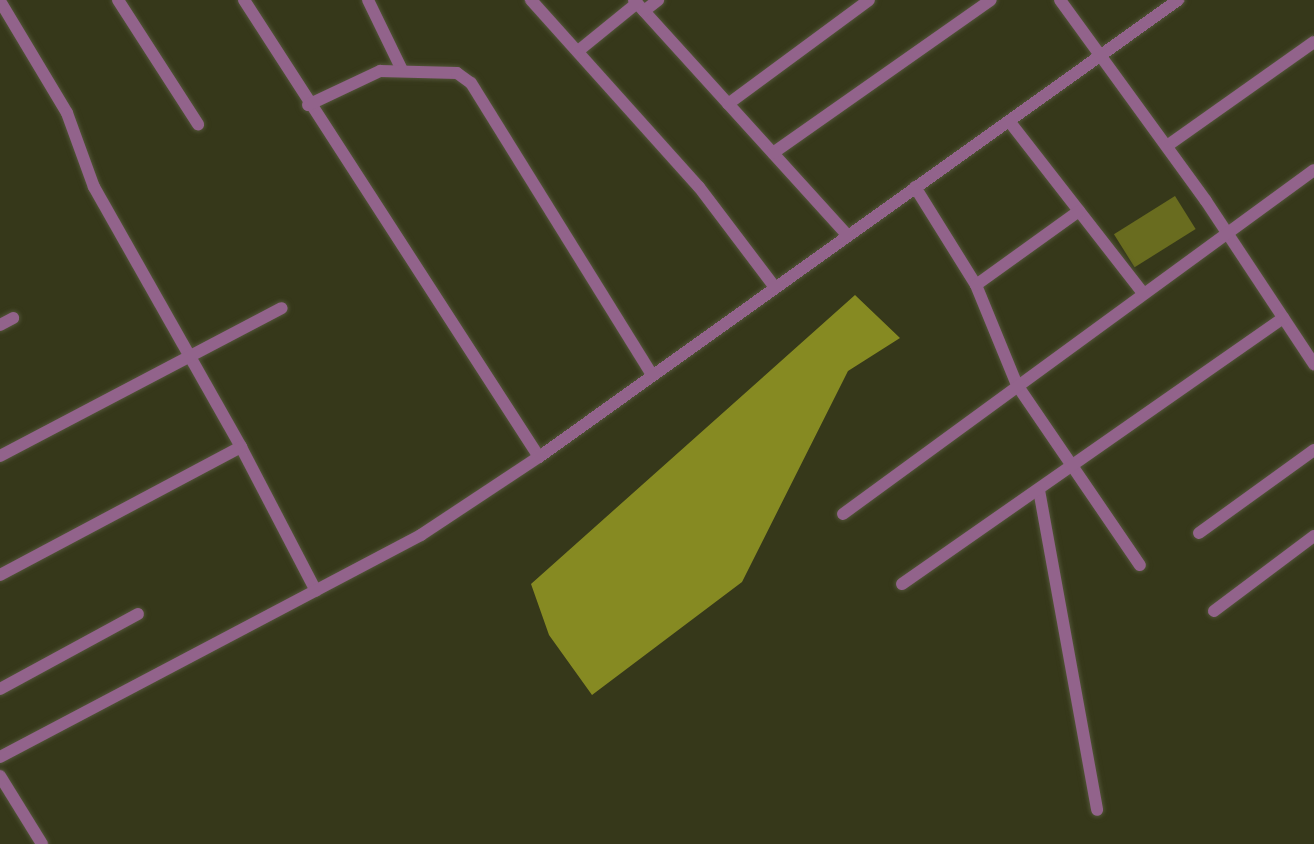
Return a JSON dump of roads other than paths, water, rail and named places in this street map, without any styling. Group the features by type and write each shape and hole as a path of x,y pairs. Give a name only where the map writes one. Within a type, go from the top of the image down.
{"street":[{"path":"118,0 198,124"},
{"path":"244,0 303,97 539,457"},
{"path":"368,0 399,65"},
{"path":"531,0 699,187 774,286"},
{"path":"578,51 639,5 658,0"},
{"path":"728,104 869,0"},
{"path":"773,153 991,0"},
{"path":"1060,0 1167,146 1314,364"},
{"path":"6,754 421,535 539,457 774,286 1178,0"},
{"path":"0,1 67,113 87,170 241,447 316,591"},
{"path":"639,5 847,235"},
{"path":"1167,146 1314,42"},
{"path":"303,97 399,65 457,73 471,83 652,375"},
{"path":"1009,121 1143,293"},
{"path":"843,514 1226,232 1314,170"},
{"path":"915,187 976,285 1017,385 1140,565"},
{"path":"976,285 1079,211"},
{"path":"0,456 282,308"},
{"path":"0,326 13,318"},
{"path":"902,584 1284,318"},
{"path":"0,575 241,447"},
{"path":"1199,533 1314,450"},
{"path":"1039,490 1097,810"},
{"path":"1214,611 1314,536"},
{"path":"0,689 138,614"},
{"path":"0,776 42,844"}]}
